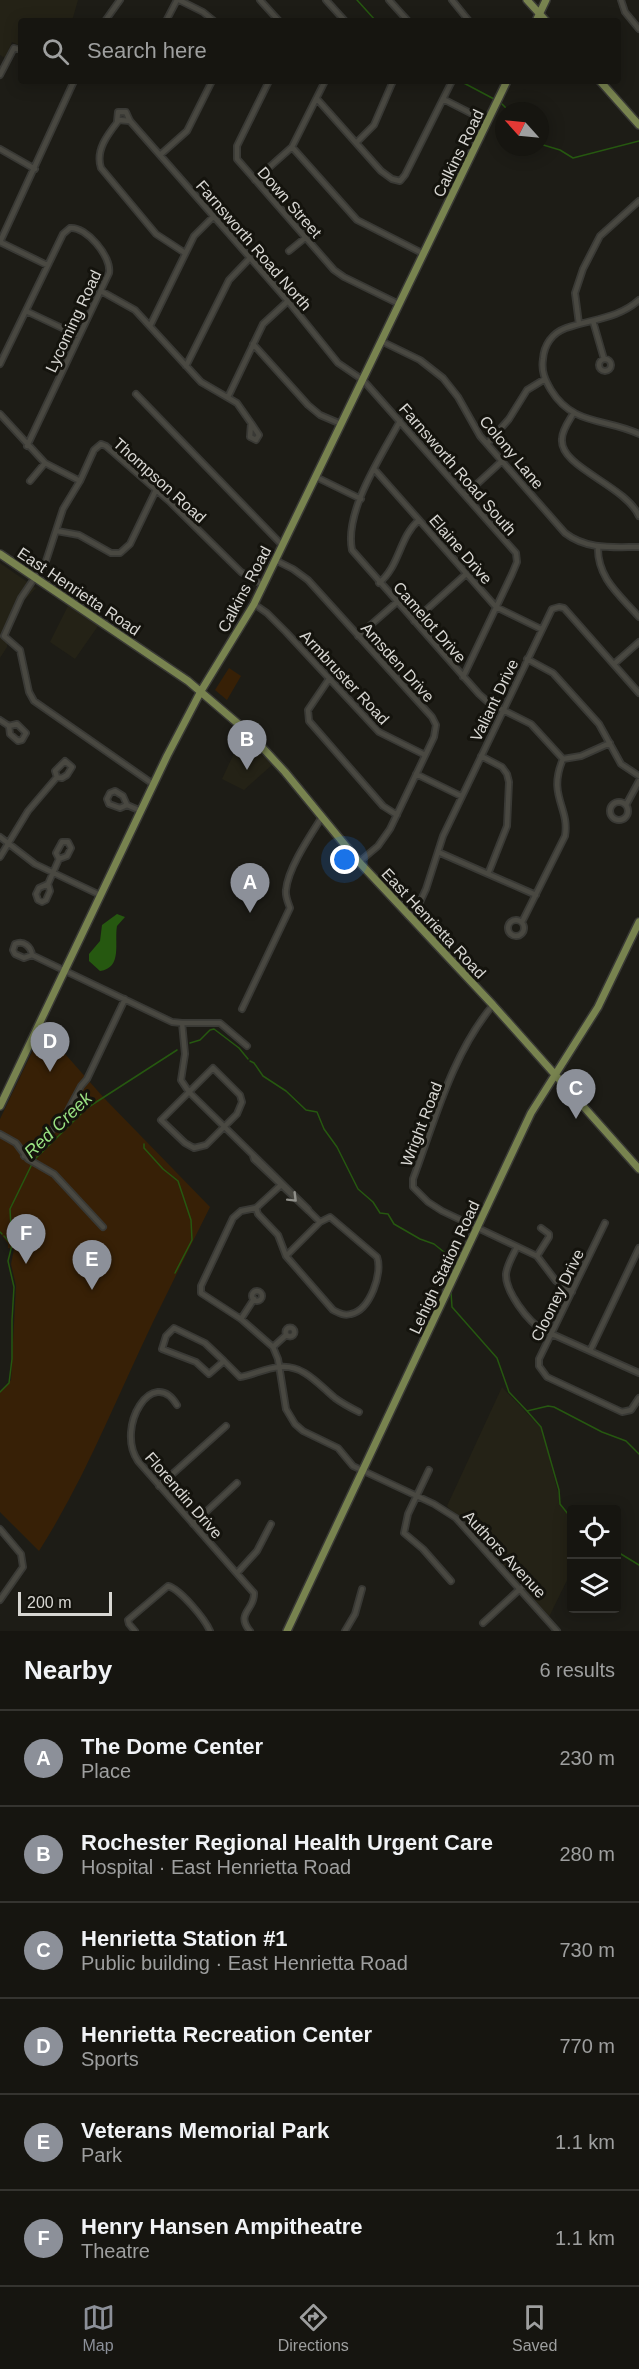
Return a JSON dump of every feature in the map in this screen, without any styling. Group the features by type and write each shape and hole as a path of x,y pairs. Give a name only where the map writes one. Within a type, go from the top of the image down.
{"main road":[{"path":"527,0 538,17"},
{"path":"538,17 546,0"},
{"name":"Calkins Road","path":"0,1106 153,784 201,691 254,604 506,84"},
{"path":"603,84 639,125"},
{"name":"East Henrietta Road","path":"0,554 201,691 249,733 359,862 493,1005 639,1169"},
{"name":"Lehigh Station Road","path":"287,1631 531,1113 598,1007 639,922"}],"street":[{"path":"107,18 120,0"},
{"path":"168,18 178,0 210,18"},
{"path":"260,0 276,18"},
{"path":"326,0 342,18"},
{"path":"389,0 405,18"},
{"path":"452,0 467,18"},
{"path":"621,0 625,12 639,29"},
{"path":"0,75 14,48 18,49"},
{"path":"0,364 47,266 0,242 73,84"},
{"path":"160,155 187,131 210,84"},
{"name":"Down Street","path":"268,84 236,152 238,160 340,275 399,304"},
{"path":"255,180 292,147 324,84"},
{"path":"356,143 374,125 392,84"},
{"path":"317,99 386,176 400,181 450,84"},
{"path":"443,99 488,122"},
{"path":"130,121 128,114 122,110 117,115 117,122 100,150 101,168 156,234 185,253"},
{"path":"117,122 123,119 130,121"},
{"name":"Farnsworth Road North","path":"130,121 288,301 338,363 363,380"},
{"path":"292,147 360,222 424,254"},
{"path":"0,149 35,169"},
{"path":"579,324 574,293 579,276 600,236 639,201"},
{"path":"634,206 639,212"},
{"path":"150,326 198,230 213,217"},
{"name":"Lycoming Road","path":"27,446 101,291 109,273 110,263 90,237 79,228 70,228 63,234 47,266"},
{"path":"289,251 305,237"},
{"path":"186,366 229,280 250,258"},
{"path":"101,291 135,310 205,386 228,397 244,410 252,423"},
{"path":"639,300 623,311 559,332 547,344 543,358 545,379 557,399 573,414 639,434"},
{"path":"228,397 267,319 288,301"},
{"path":"26,311 79,336"},
{"path":"592,321 604,359"},
{"name":"Colony Lane","path":"381,341 420,360 440,375 453,389 470,421 487,444 565,533 583,544 598,547 639,547"},
{"path":"254,344 308,405 320,415 341,424"},
{"path":"487,444 509,419 527,390 545,379"},
{"name":"Farnsworth Road South","path":"363,380 517,555 516,564 462,677"},
{"path":"136,394 282,545"},
{"path":"0,414 45,463 80,481"},
{"path":"573,414 562,437 562,445 567,456 625,497 639,516"},
{"name":"Camelot Drive","path":"399,421 355,516 352,547 356,557 484,700 531,724 563,759"},
{"name":"Thompson Road","path":"153,784 34,701 30,696 20,650 4,636 21,598 46,561 63,509 80,481 94,450 101,444 156,490 241,572 263,585"},
{"path":"465,495 502,461"},
{"path":"30,481 45,463"},
{"name":"Elaine Drive","path":"375,470 496,607 541,628"},
{"path":"316,477 361,499"},
{"path":"57,531 79,535 111,553 120,553 130,544 156,490"},
{"path":"379,582 391,571 408,530 419,520"},
{"path":"598,547 599,566 604,576 639,617"},
{"name":"Amsden Drive","path":"275,560 308,580 435,721 435,735 397,815 382,841 359,862"},
{"path":"414,621 466,574"},
{"path":"358,636 397,602"},
{"name":"Armbruster Road","path":"254,604 272,617 379,732 425,755"},
{"name":"Valiant Drive","path":"408,916 420,902 461,796 550,610 561,607 639,693"},
{"path":"614,664 639,642"},
{"path":"527,659 553,673 596,721 621,764 639,776"},
{"path":"329,679 308,710 309,722 383,806 397,815"},
{"path":"0,720 9,726"},
{"path":"522,922 565,836 565,823 557,789 558,773 563,759 580,756 610,743"},
{"path":"481,756 498,764 506,771 509,791 507,826 488,874"},
{"path":"416,774 461,796"},
{"path":"0,857 28,811 57,777"},
{"path":"626,805 639,781"},
{"path":"127,805 141,811"},
{"path":"242,1009 290,908 285,893 287,883 322,817"},
{"path":"0,837 27,858 100,895"},
{"path":"438,852 536,895"},
{"path":"48,884 59,860"},
{"path":"32,955 172,1022 220,1023 247,1046"},
{"path":"26,1158 66,1116 87,1079 125,999"},
{"name":"Wright Road","path":"477,1228 434,1207 415,1190 413,1183 459,1057 473,1030 493,1005"},
{"path":"182,1023 185,1054 181,1080 189,1092 320,1222"},
{"path":"213,1068 240,1095 242,1102 238,1112 224,1127 199,1149 189,1146 161,1120 213,1068"},
{"path":"0,1134 16,1143 26,1158 54,1174 103,1227"},
{"path":"253,1156 309,1211"},
{"path":"281,1185 256,1208 241,1211 233,1218 200,1290 202,1295 241,1318 273,1347 286,1335"},
{"path":"256,1208 258,1214 278,1235 286,1256 333,1310 342,1314 359,1311 366,1304 379,1275 380,1265 377,1257 334,1219 326,1217 286,1256"},
{"name":"Clooney Drive","path":"605,1223 551,1334 539,1362 540,1371 622,1412 631,1410 639,1398"},
{"path":"477,1228 537,1256 556,1281 572,1292"},
{"path":"537,1256 549,1237 549,1234 541,1228"},
{"path":"517,1247 507,1269 507,1284 530,1321 551,1334 639,1373"},
{"path":"590,1351 639,1248"},
{"path":"241,1318 254,1299"},
{"path":"224,1361 209,1374 196,1362 162,1349 163,1342 170,1330 174,1328 205,1344 224,1361 240,1377 256,1371 280,1367 302,1371 339,1401 359,1412"},
{"name":"Authors Avenue","path":"273,1347 280,1367 284,1404 292,1421 303,1431 338,1448 351,1465 456,1518 521,1588 557,1631"},
{"name":"Florendin Drive","path":"177,1405 174,1399 165,1394 150,1394 143,1400 131,1427 131,1445 135,1456 159,1486 254,1593 255,1599 243,1618 250,1631"},
{"path":"159,1486 226,1426"},
{"path":"429,1470 405,1522 404,1533 423,1549 452,1581"},
{"path":"193,1524 237,1483"},
{"path":"237,1574 257,1551 271,1524"},
{"path":"0,1528 21,1554 23,1568 0,1600"},
{"path":"135,1631 128,1620 168,1586 177,1591 205,1622 210,1631"},
{"path":"483,1623 521,1588"},
{"path":"345,1631 355,1614 362,1589"}],"shaded area":[{"path":"0,0 78,0 73,18 18,18 18,45 12,42 5,58 0,55"},
{"path":"0,563 36,588 19,606 7,635 7,647 0,658"},
{"path":"68,606 98,626 75,659 50,642"},
{"path":"229,668 241,676 227,700 215,690"},
{"path":"243,734 272,765 244,790 222,779"},
{"path":"117,914 125,917 117,926 115,960 107,969 100,971 89,961 89,954 100,941 102,925"},
{"path":"43,1029 104,1098 210,1207 153,1322 86,1467 39,1551 0,1512 0,1392 11,1380 16,1286 11,1264 14,1249 8,1248 8,1244 0,1233 0,1119"},
{"path":"502,1387 542,1429 562,1508 567,1513 567,1580 549,1617 447,1506"}],"waterway":[{"path":"357,0 373,18"},
{"path":"466,84 494,99"},
{"path":"549,147 573,158 639,141"},
{"name":"Red Creek","path":"190,1043 200,1040 214,1029 239,1048 248,1059"},
{"name":"Red Creek","path":"34,1160 87,1108 177,1050"},
{"name":"Red Creek","path":"250,1061 263,1076 286,1091 306,1110 317,1112 324,1129 337,1147 358,1189 373,1202 380,1213 388,1214 394,1224 434,1244 454,1260 447,1284"},
{"path":"144,1144 144,1148 163,1169 178,1181 191,1220 192,1240 175,1273"},
{"name":"Red Creek","path":"0,1392 9,1383 12,1359 14,1287 8,1261 12,1245 10,1209 32,1164"},
{"path":"4,1236 11,1244"},
{"name":"Red Creek","path":"451,1292 452,1307 497,1358 509,1392 527,1411 548,1406 554,1407 602,1432 626,1441 639,1454"},
{"path":"527,1411 541,1427 559,1490 560,1504 567,1513"},
{"path":"621,1554 639,1565"}],"place":[{"name":"Rochester Regional Health Urgent Care","path":"247,770"},
{"name":"The Dome Center","path":"250,913"},
{"name":"Henrietta Recreation Center","path":"50,1072"},
{"name":"Henrietta Station #1","path":"576,1119"},
{"name":"Henry Hansen Ampitheatre","path":"26,1264"},
{"name":"Veterans Memorial Park","path":"92,1290"}]}
